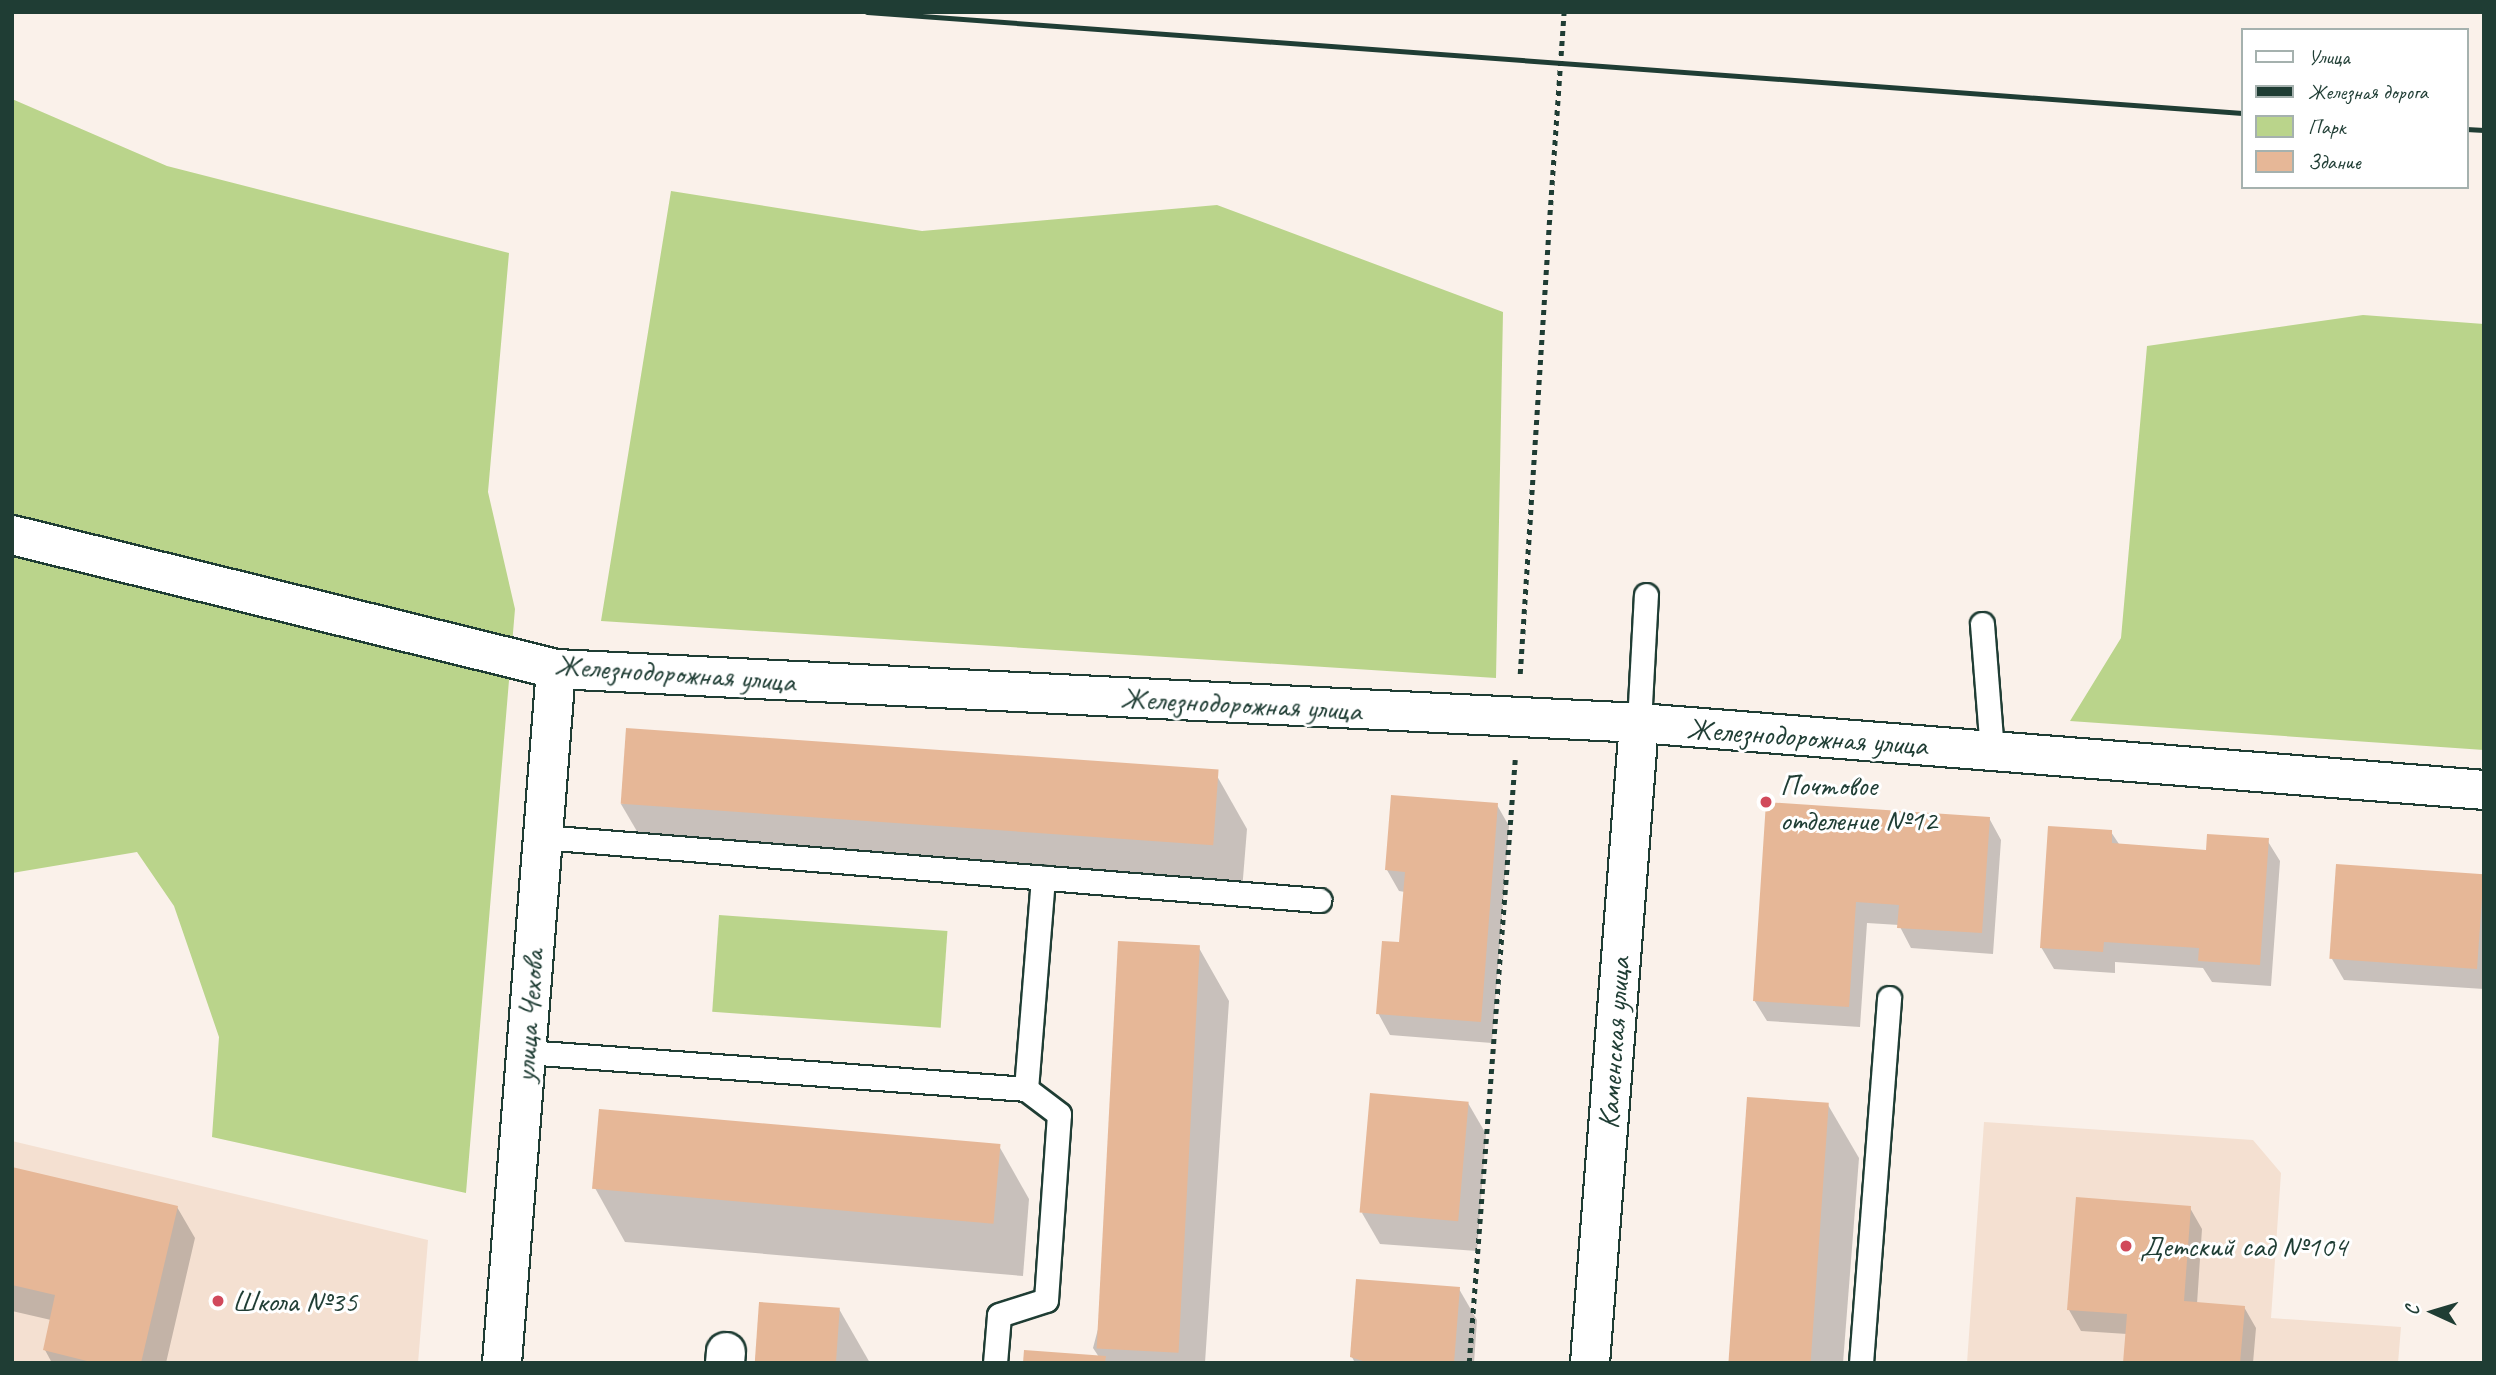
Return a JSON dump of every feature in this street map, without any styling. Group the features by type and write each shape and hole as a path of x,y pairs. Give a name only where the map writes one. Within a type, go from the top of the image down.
{"street":[{"name":"Железнодорожная улица","path":"12,535 556,669 1639,723 2484,790"},
{"name":"улица Чехова","path":"502,1363 556,669"},
{"name":"Каменская улица","path":"1590,1363 1639,723"}],"lane":[{"path":"1639,723 1646,596"},
{"path":"1982,624 1992,751"},
{"path":"542,837 1320,900"},
{"path":"1026,1089 1044,878"},
{"path":"1861,1363 1889,998"},
{"path":"526,1052 1026,1089 1059,1114 1046,1300 999,1315 995,1363"}],"path":[{"path":"1469,1363 1518,719 1564,12"}],"shaded area":[{"name":"Детский сад №104","path":"1984,1122 2253,1140 2281,1173 2271,1318 2401,1327 2398,1363 1967,1363"},
{"name":"Школа №35","path":"12,1141 428,1240 418,1363 12,1363"}],"green space":[{"path":"12,99 167,166 509,253 488,492 515,609 466,1193 212,1137 219,1037 174,906 137,852 12,873"},
{"path":"671,191 922,231 1217,205 1503,312 1496,678 601,621"},
{"path":"2363,315 2484,324 2484,750 2070,721 2121,638 2147,346"},
{"path":"719,915 947,931 941,1028 712,1012"}],"building":[{"path":"626,728 1219,769 1213,845 621,804"},
{"path":"1391,795 1498,803 1481,1022 1376,1014 1382,941 1399,942 1405,872 1385,870"},
{"path":"1766,802 1990,817 1982,933 1897,928 1899,905 1856,902 1849,1007 1753,1001"},
{"path":"2048,826 2112,830 2112,843 2206,850 2207,834 2269,838 2260,965 2198,961 2199,948 2104,942 2103,952 2040,948"},
{"path":"2336,864 2484,874 2477,969 2329,959"},
{"path":"1118,941 1200,945 1179,1353 1097,1348"},
{"path":"1370,1093 1469,1102 1458,1221 1360,1213"},
{"path":"1747,1097 1829,1103 1811,1363 1728,1363"},
{"path":"599,1109 1000,1144 993,1224 592,1189"},
{"path":"12,1167 178,1206 141,1363 95,1363 43,1350 55,1295 12,1285"},
{"path":"2076,1197 2191,1206 2184,1301 2245,1306 2240,1363 2123,1363 2127,1314 2067,1310"},
{"path":"1356,1279 1460,1287 1454,1363 1369,1363 1350,1357"},
{"path":"759,1302 840,1308 836,1363 755,1363"},
{"path":"1024,1350 1106,1356 1105,1363 1023,1363"}],"railway":[{"path":"867,12 2240,113"},
{"path":"2468,129 2484,130"}],"place":[{"name":"Почтовое отделение №12","path":"1766,802"},
{"name":"Детский сад №104","path":"2126,1246"},
{"name":"Школа №35","path":"218,1301"}]}
